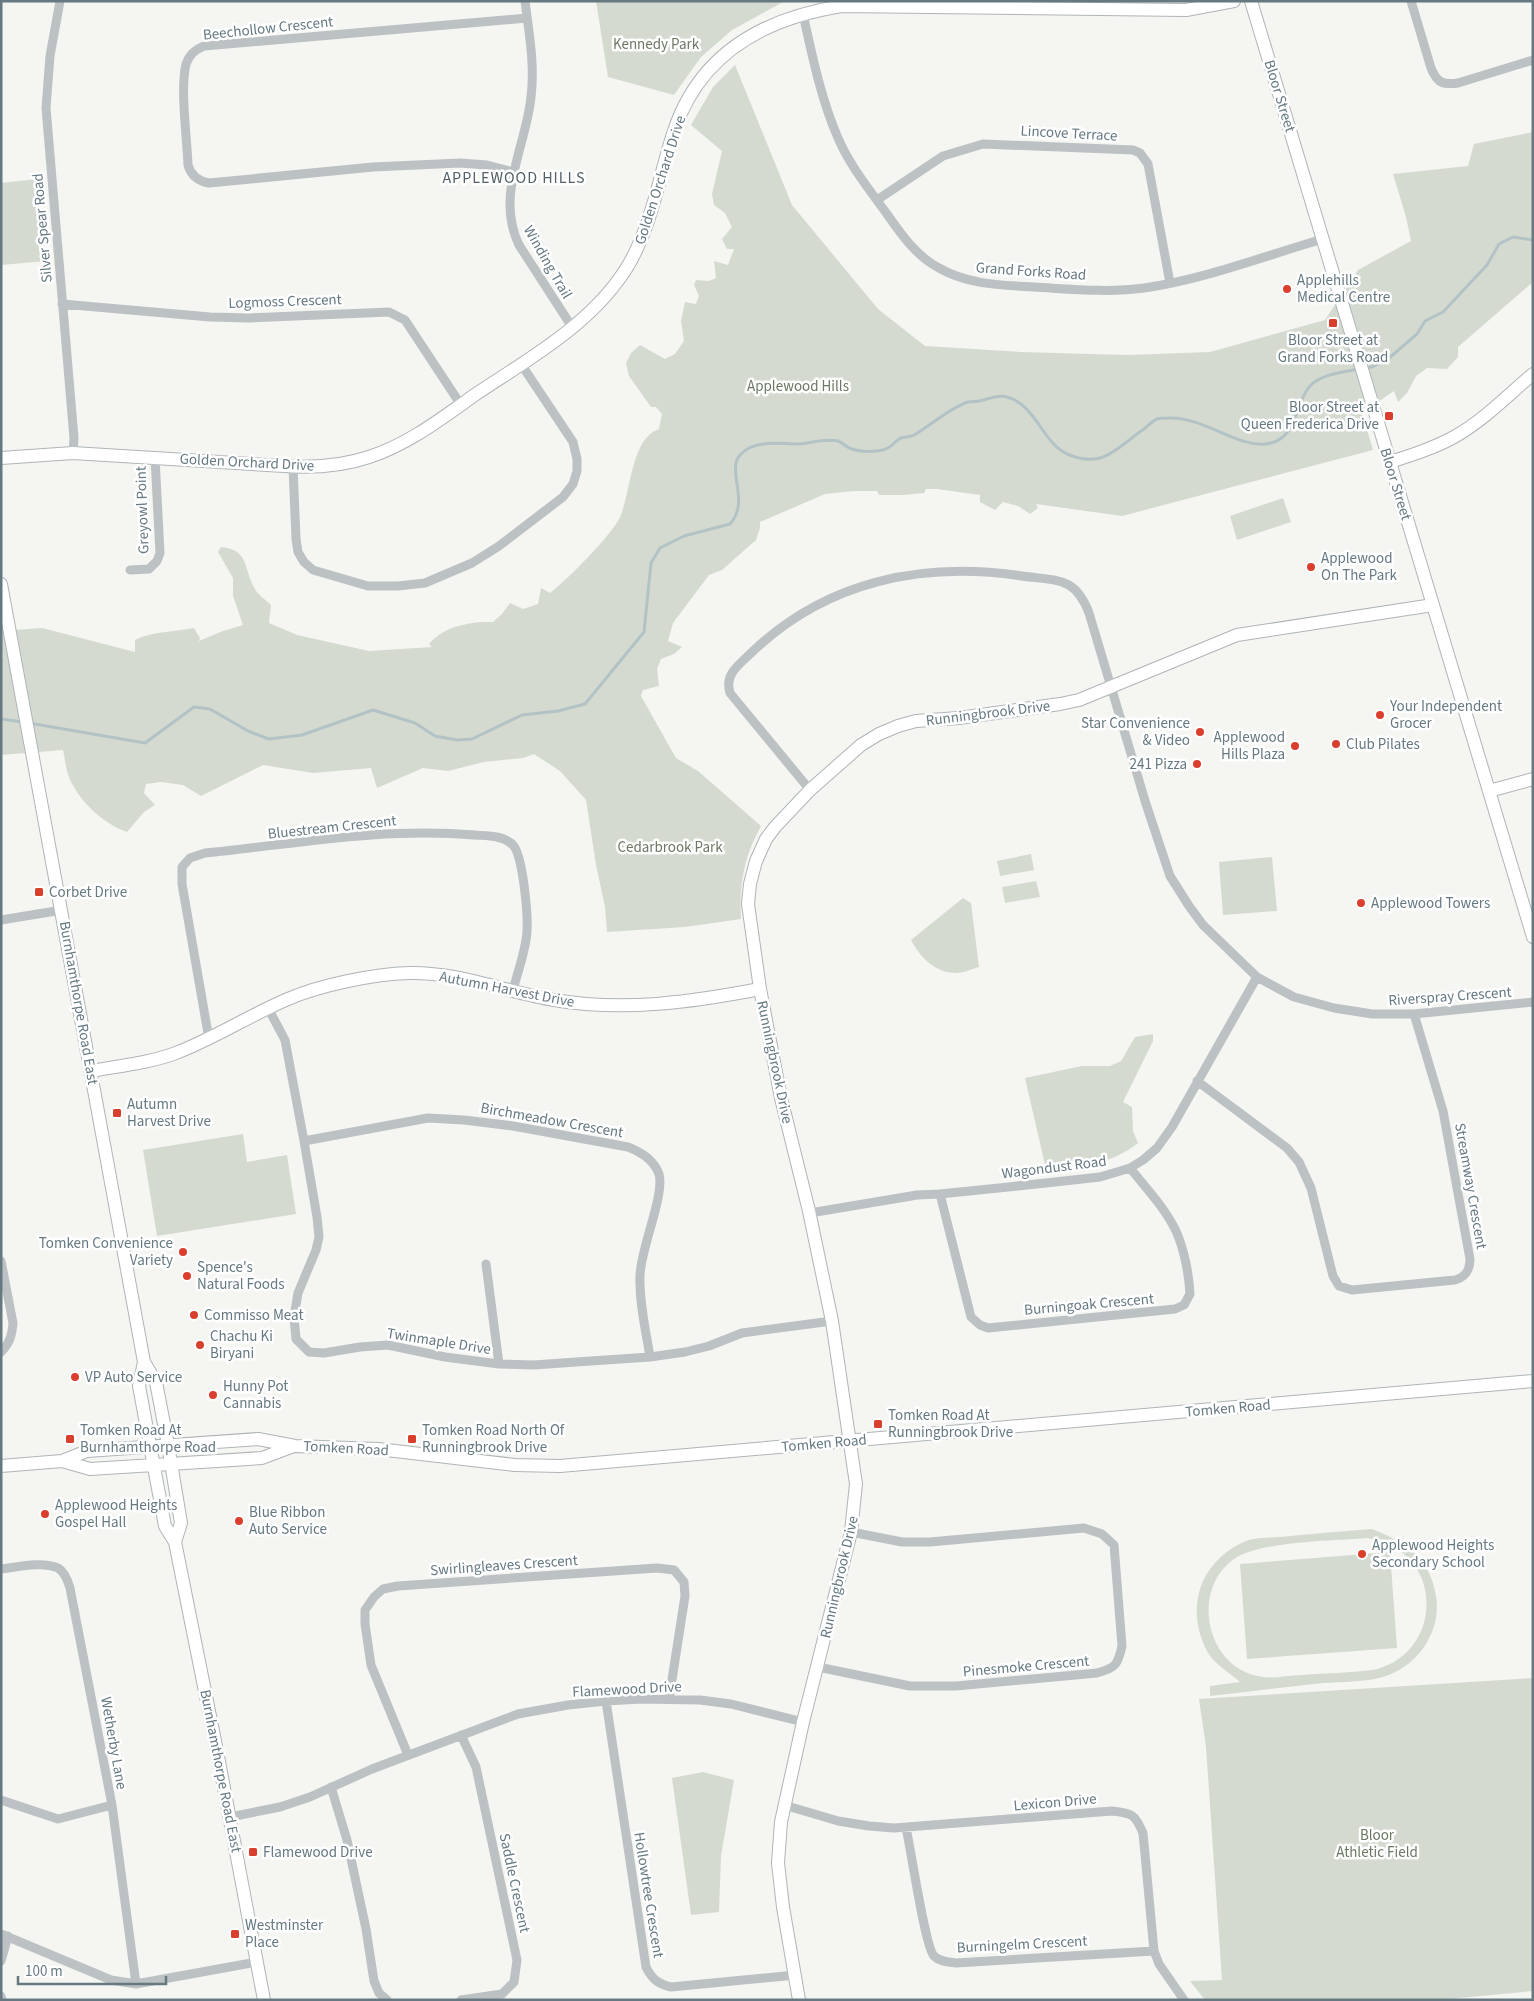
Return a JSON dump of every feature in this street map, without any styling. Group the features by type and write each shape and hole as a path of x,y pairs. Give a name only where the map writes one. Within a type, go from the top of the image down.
{"street":[{"name":"Silver Spear Road","path":"60,1 50,56 46,108 74,438 73,453"},
{"name":"Winding Trail","path":"525,1 532,62 531,98 528,120 513,172 509,205 513,233 519,246 572,327"},
{"name":"Golden Orchard Drive","path":"1,458 73,453 293,467 324,466 368,458 415,436 572,327 600,301 618,280 638,248 654,205 674,130 686,104 702,79 720,57 767,26 803,14 842,6 1186,10 1234,1"},
{"name":"Bloor Street","path":"1251,1 1533,938"},
{"path":"1411,1 1434,77 1439,82 1448,84 1458,83 1533,60"},
{"name":"Grand Forks Road","path":"803,14 827,110 838,138 855,170 905,239 920,255 937,268 959,278 988,284 1107,290 1143,288 1200,276 1323,239"},
{"name":"Beechollow Crescent","path":"513,172 487,165 460,163 373,167 209,183 201,181 190,172 188,165 184,82 186,64 189,58 193,52 204,46 527,18"},
{"name":"Lincove Terrace","path":"877,200 943,156 982,144 1003,143 1133,150 1140,153 1148,164 1170,283"},
{"name":"Logmoss Crescent","path":"62,304 210,317 249,318 389,312 405,320 461,405"},
{"path":"293,467 298,552 304,562 313,570 368,586 398,586 425,583 472,563 499,546 563,496 573,484 577,471 577,459 573,442 521,364"},
{"path":"1390,462 1436,446 1456,436 1476,422 1533,374"},
{"name":"Greyowl Point","path":"130,570 149,569 157,561 160,553 155,458"},
{"name":"Riverspray Crescent","path":"810,790 734,699 728,687 728,678 760,644 786,624 814,607 873,582 921,573 956,570 1007,574 1066,583 1078,591 1083,599 1148,811 1170,876 1203,925 1257,977 1294,997 1334,1008 1372,1014 1414,1014 1533,1002"},
{"name":"Burnhamthorpe Road East","path":"1,584 144,1362 156,1382 168,1445 181,1523 175,1542"},
{"name":"Runningbrook Drive","path":"799,2000 783,1907 778,1863 781,1822 803,1722 851,1532 856,1484 832,1321 810,1213 781,1098 760,989 748,904 750,884 756,861 766,839 775,826 810,790 861,745 879,734 898,726 916,721 959,718 1079,700 1237,635 1433,605"},
{"path":"1489,791 1533,779"},
{"name":"Bluestream Crescent","path":"209,1039 182,884 182,867 190,858 205,853 377,834 445,832 503,838 514,846 519,856 526,903 527,932 513,990"},
{"path":"1,920 62,910"},
{"name":"Autumn Harvest Drive","path":"91,1071 154,1060 174,1054 209,1039 289,998 358,980 409,973 446,976 553,1000 586,1004 629,1005 695,1001 760,989"},
{"name":"Wagondust Road","path":"810,1213 917,1195 1100,1177 1130,1168 1143,1160 1164,1140 1257,977"},
{"name":"Twinmaple Drive","path":"268,1008 285,1040 304,1141 318,1237 316,1250 295,1305 296,1339 306,1350 315,1354 388,1345 445,1357 499,1364 534,1365 650,1357 685,1352 709,1346 742,1333 832,1321"},
{"name":"Streamway Crescent","path":"1197,1081 1281,1143 1299,1162 1311,1188 1333,1276 1339,1286 1352,1290 1463,1278 1468,1272 1470,1260 1443,1111 1414,1014"},
{"name":"Birchmeadow Crescent","path":"304,1141 428,1118 513,1126 628,1147 639,1152 652,1161 659,1174 660,1185 640,1275 650,1357"},
{"name":"Burningoak Crescent","path":"940,1194 971,1318 980,1325 988,1328 1175,1309 1184,1305 1190,1294 1183,1254 1176,1231 1160,1206 1130,1168"},
{"path":"1,1260 13,1323 9,1343 1,1352"},
{"path":"486,1264 499,1364"},
{"name":"Burnhamthorpe Road East","path":"144,1362 139,1386 165,1526 175,1542 230,1817 264,2000"},
{"name":"Tomken Road","path":"1,1466 62,1461 87,1451 258,1439 295,1446 378,1449 515,1465 560,1466 1533,1381"},
{"name":"Tomken Road","path":"62,1461 90,1469 171,1464 262,1458 295,1446"},
{"name":"Pinesmoke Crescent","path":"818,1668 910,1686 956,1686 1097,1673 1109,1670 1118,1661 1122,1646 1114,1545 1102,1534 1084,1528 902,1542 851,1532"},
{"name":"Wetherby Lane","path":"1,1569 43,1565 58,1568 66,1576 76,1610 112,1804 136,1984"},
{"name":"Swirlingleaves Crescent","path":"408,1755 371,1665 365,1624 365,1610 374,1597 383,1589 398,1586 657,1568 674,1570 684,1582 685,1596 670,1699"},
{"name":"Flamewood Drive","path":"230,1817 280,1807 310,1797 408,1755 518,1714 606,1701 670,1699 731,1704 803,1722"},
{"name":"Hollowtree Crescent","path":"606,1701 646,1967 651,1977 661,1984 671,1986 796,1975"},
{"name":"Saddle Crescent","path":"461,1735 476,1767 517,1960 514,1982 502,1994 461,2000"},
{"path":"331,1787 347,1840 366,1929 374,1981 379,1993 387,2000"},
{"path":"1,1800 58,1819 112,1804"},
{"name":"Lexicon Drive","path":"784,1805 838,1821 869,1826 906,1828 1112,1811 1130,1813 1138,1820 1143,1833 1154,1951 1159,1964 1184,2000"},
{"name":"Burningelm Crescent","path":"906,1828 926,1937 933,1956 941,1961 956,1963 1154,1951"},
{"path":"1,1961 4,1935 110,1980 136,1984 257,1962"},
{"path":"1,1996 2,2000"}],"green space":[{"name":"Kennedy Park","path":"596,1 785,1 732,30 701,57 674,95 608,77"},
{"name":"Applewood Hills","path":"735,65 792,205 878,309 925,346 1021,352 1127,355 1210,352 1325,320 1358,270 1411,241 1393,174 1468,166 1474,144 1533,132 1533,282 1458,347 1458,357 1447,369 1427,368 1416,376 1407,393 1398,402 1394,391 1362,413 1373,450 1122,516 1036,504 1038,508 1030,514 1018,506 1003,502 995,510 980,502 980,495 926,489 924,493 903,495 879,495 877,491 825,494 760,522 756,540 722,570 709,575 673,623 668,641 682,647 674,654 661,659 657,669 659,686 643,690 641,696 676,758 698,771 761,826 750,849 744,871 741,894 741,919 685,927 607,932 605,907 596,865 586,800 560,771 534,754 523,758 484,762 448,771 423,768 377,788 371,768 313,773 263,765 201,796 183,785 161,782 146,784 144,793 155,805 144,812 127,832 102,818 87,805 70,780 63,750 1,755 1,631 42,628 135,652 135,640 149,635 194,628 200,638 199,641 243,625 233,596 233,578 218,552 221,547 237,552 241,556 256,591 271,605 269,623 297,635 369,651 432,647 429,644 435,638 450,629 476,622 493,622 510,603 523,609 538,604 541,588 550,593 567,578 608,535 620,517 637,454 650,434 659,429 662,414 656,407 651,407 629,376 626,363 631,353 640,345 665,359 675,354 684,341 681,321 685,302 696,304 699,296 694,285 696,280 709,281 716,278 714,261 728,265 734,249 727,249 722,239 732,227 725,213 714,205 712,194 722,151 691,125 713,87"},
{"path":"38,179 46,261 1,265 1,183"},
{"path":"1283,498 1291,522 1237,540 1230,516"},
{"path":"1031,854 1034,870 1000,876 997,861"},
{"path":"1272,857 1277,911 1223,915 1219,862"},
{"path":"1036,881 1040,897 1005,903 1002,887"},
{"path":"963,898 971,903 979,967 956,973 948,972 929,963 911,940"},
{"path":"1153,1034 1153,1041 1123,1102 1132,1107 1133,1131 1138,1143 1127,1151 1106,1160 1083,1165 1046,1169 1025,1078 1082,1066 1110,1066 1121,1061 1135,1037"},
{"path":"243,1134 247,1162 287,1155 296,1214 157,1236 143,1150"},
{"path":"1372,1529 1395,1539 1414,1553 1422,1561 1433,1582 1437,1609 1435,1622 1425,1646 1417,1656 1396,1672 1376,1679 1210,1696 1210,1686 1240,1682 1217,1664 1207,1651 1200,1634 1197,1618 1197,1602 1201,1587 1208,1573 1218,1560 1230,1549 1254,1539","holes":["1368,1538 1388,1544 1405,1555 1416,1567 1423,1581 1426,1596 1423,1626 1407,1652 1394,1662 1373,1670 1272,1678 1244,1672 1229,1661 1217,1645 1211,1628 1209,1609 1212,1590 1220,1573 1234,1559 1246,1553 1279,1545"]},
{"path":"1390,1552 1397,1648 1247,1659 1240,1564"},
{"name":"Bloor Athletic Field","path":"1533,1678 1533,1991 1439,2000 1205,2000 1190,1981 1222,1980 1206,1747 1199,1699"},
{"path":"703,1772 734,1780 721,1856 719,1912 691,1915 672,1778"}],"waterway":[{"path":"1365,368 1372,367 1388,359 1417,334 1425,321 1443,312 1487,265 1499,244 1513,237 1533,240"},
{"path":"29,723 145,743 194,707 210,709 248,731 269,739 302,735 373,710 415,723 435,736 457,740 472,739 522,715 558,711 585,704 644,632 651,563 660,548 684,536 730,524 736,515 738,496 735,468 741,454 751,447 767,443 799,444 828,440 838,441 859,451 883,450 901,438 914,435 961,404 1001,396 1017,401 1032,415 1058,448 1067,454 1080,458 1101,458 1118,449 1153,421 1162,418 1195,422 1247,442 1271,443 1280,439 1291,427 1301,401 1310,386 1320,379 1333,374 1359,369"},
{"path":"1,719 23,722"}],"place":[{"name":"Applehills Medical Centre","path":"1287,289"},
{"name":"Bloor Street at Grand Forks Road","path":"1333,323"},
{"name":"Bloor Street at Queen Frederica Drive","path":"1389,416"},
{"name":"Applewood On The Park","path":"1311,567"},
{"name":"Your Independent Grocer","path":"1380,715"},
{"name":"Star Convenience & Video","path":"1200,732"},
{"name":"Club Pilates","path":"1336,744"},
{"name":"Applewood Hills Plaza","path":"1295,746"},
{"name":"241 Pizza","path":"1197,764"},
{"name":"Corbet Drive","path":"39,892"},
{"name":"Applewood Towers","path":"1361,903"},
{"name":"Autumn Harvest Drive","path":"117,1113"},
{"name":"Tomken Convenience Variety","path":"183,1252"},
{"name":"Spence's Natural Foods","path":"187,1276"},
{"name":"Commisso Meat","path":"194,1315"},
{"name":"Chachu Ki Biryani","path":"200,1345"},
{"name":"VP Auto Service","path":"75,1377"},
{"name":"Hunny Pot Cannabis","path":"213,1395"},
{"name":"Tomken Road At Runningbrook Drive","path":"878,1424"},
{"name":"Tomken Road At Burnhamthorpe Road","path":"70,1439"},
{"name":"Tomken Road North Of Runningbrook Drive","path":"412,1439"},
{"name":"Applewood Heights Gospel Hall","path":"45,1514"},
{"name":"Blue Ribbon Auto Service","path":"239,1521"},
{"name":"Applewood Heights Secondary School","path":"1362,1554"},
{"name":"Flamewood Drive","path":"253,1852"},
{"name":"Westminster Place","path":"235,1934"}],"district":[{"name":"APPLEWOOD HILLS","path":"514,177"}],"park label":[{"name":"Cedarbrook Park","path":"670,847"}]}
